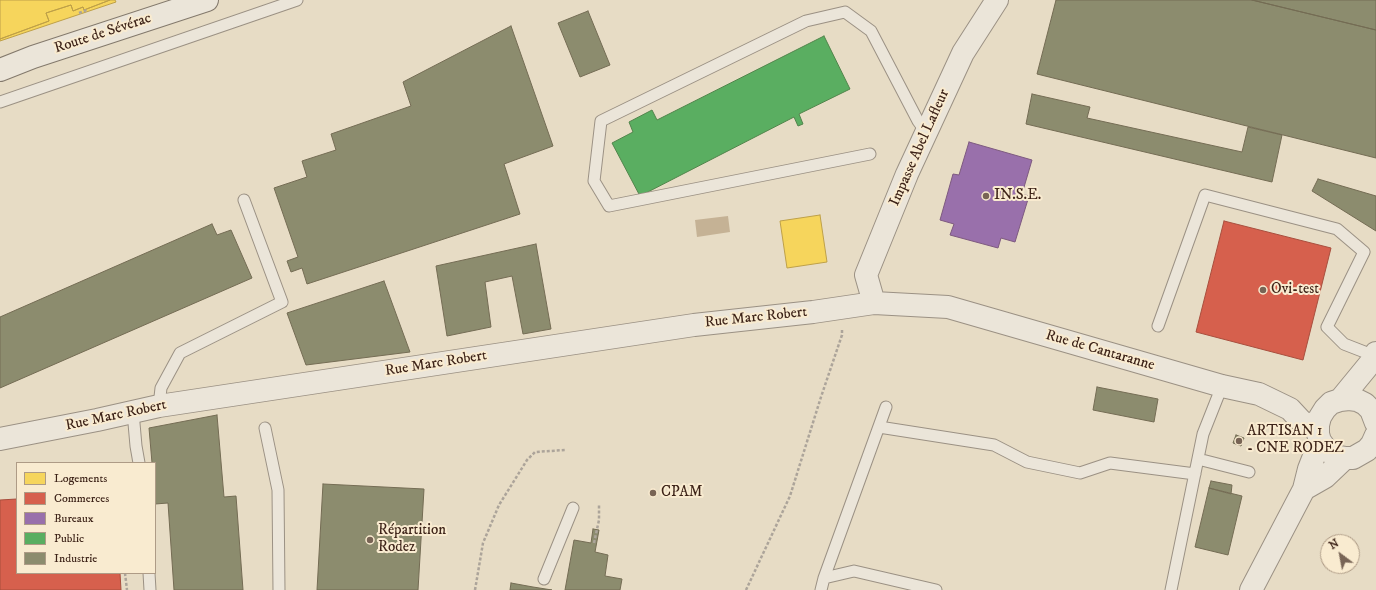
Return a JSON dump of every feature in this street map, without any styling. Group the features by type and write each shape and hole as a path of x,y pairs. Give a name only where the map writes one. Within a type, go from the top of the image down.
{"street":[{"name":"Route de Sévérac","path":"0,70 33,57 208,0"},
{"name":"Impasse Abel Lafleur","path":"874,303 866,275 907,174 963,53 997,0"},
{"name":"Rue de Cantaranne","path":"874,303 948,307 1222,386 1259,394 1290,409 1303,423 1319,433"},
{"name":"Rue Marc Robert","path":"0,439 159,406 686,326 813,312 874,303"},
{"path":"1340,400 1374,357"},
{"path":"1373,417 1374,357"},
{"path":"1251,590 1304,489 1319,433 1320,417 1325,409 1331,403 1340,400 1357,400 1365,404 1373,417"},
{"path":"1319,433 1330,453 1338,457 1353,458 1373,445"},
{"path":"1304,489 1325,477 1346,458"}],"lane":[{"path":"0,102 297,0"},
{"path":"870,154 609,206 594,181 601,121 806,21 845,12 871,31 918,121 926,132"},
{"path":"1158,326 1205,195 1337,230 1364,252 1327,327 1344,344 1374,357"},
{"path":"159,406 162,388 180,353 282,302 244,200"},
{"path":"1170,590 1203,434 1222,386"},
{"path":"821,590 886,407"},
{"path":"133,412 139,462"},
{"path":"879,427 994,445 1027,462 1080,473 1110,463 1195,474"},
{"path":"265,428 278,490 279,590"},
{"path":"1198,459 1249,472"},
{"path":"544,579 573,508"},
{"path":"824,578 854,570 936,590"},
{"path":"149,574 150,590"}],"path":[{"path":"79,13 87,10 86,9"},
{"path":"746,590 790,496 842,335 842,328"},
{"path":"475,590 482,544 499,505 527,460 535,452 564,450"},
{"path":"594,543 599,520 599,505"},
{"path":"125,574 126,590"}],"shaded area":[{"path":"728,216 730,232 697,237 695,220"}],"building: Logements":[{"path":"0,0 110,0 84,10 83,7 73,11 71,5 46,13 49,21 0,39"},
{"path":"110,0 115,0 116,2 0,41 0,39 49,21 46,13 71,5 73,11 83,7 84,10"},
{"path":"820,215 827,262 787,268 780,221"}],"building: Commerces":[{"name":"Ovi-test","path":"1224,221 1331,248 1303,360 1196,332"},
{"path":"16,499 16,574 120,574 121,590 0,590 0,500"}],"building: Bureaux":[{"path":"969,142 1032,160 1022,194 1029,196 1015,242 1001,238 998,248 950,235 954,224 940,220 953,174 959,175"}],"building: Public":[{"path":"824,36 850,89 799,114 803,124 798,126 794,117 640,196 612,143 633,132 629,122 652,110 657,120"}],"building: Industrie":[{"path":"1056,0 1252,0 1376,30 1376,158 1037,74"},
{"path":"1252,0 1376,0 1376,30"},
{"path":"588,11 610,65 580,77 558,23"},
{"path":"511,26 553,146 504,164 520,214 307,284 302,268 291,272 287,261 298,257 274,188 307,177 302,161 336,150 331,134 411,106 403,82"},
{"path":"1032,94 1090,107 1087,118 1242,152 1248,127 1282,135 1272,182 1026,124"},
{"path":"1318,179 1376,196 1376,231 1312,191"},
{"path":"212,224 217,235 231,230 252,278 0,388 0,317"},
{"path":"536,244 551,329 523,334 512,276 485,282 491,327 447,336 436,266"},
{"path":"384,281 410,352 306,365 287,313"},
{"path":"1097,387 1158,399 1154,422 1093,410"},
{"path":"217,415 224,497 236,496 243,590 174,590 168,503 156,504 156,462 152,462 149,428"},
{"name":"ARTISAN 1 - CNE RODEZ","path":"1236,435 1244,438 1241,446 1233,443"},
{"path":"1211,481 1232,485 1231,494 1209,488"},
{"name":"Répartition Rodez","path":"323,484 424,489 418,590 317,590"},
{"path":"1209,488 1242,496 1228,555 1195,547"},
{"path":"593,529 599,530 595,552 608,555 605,576 622,579 620,590 565,590 574,540 591,543"},
{"path":"511,583 533,587 552,590 510,590"}],"place":[{"name":"IN.S.E.","path":"986,196"},
{"name":"Ovi-test","path":"1263,290"},
{"name":"ARTISAN 1 - CNE RODEZ","path":"1239,441"},
{"name":"CPAM","path":"653,493"},
{"name":"Répartition Rodez","path":"370,540"}]}
